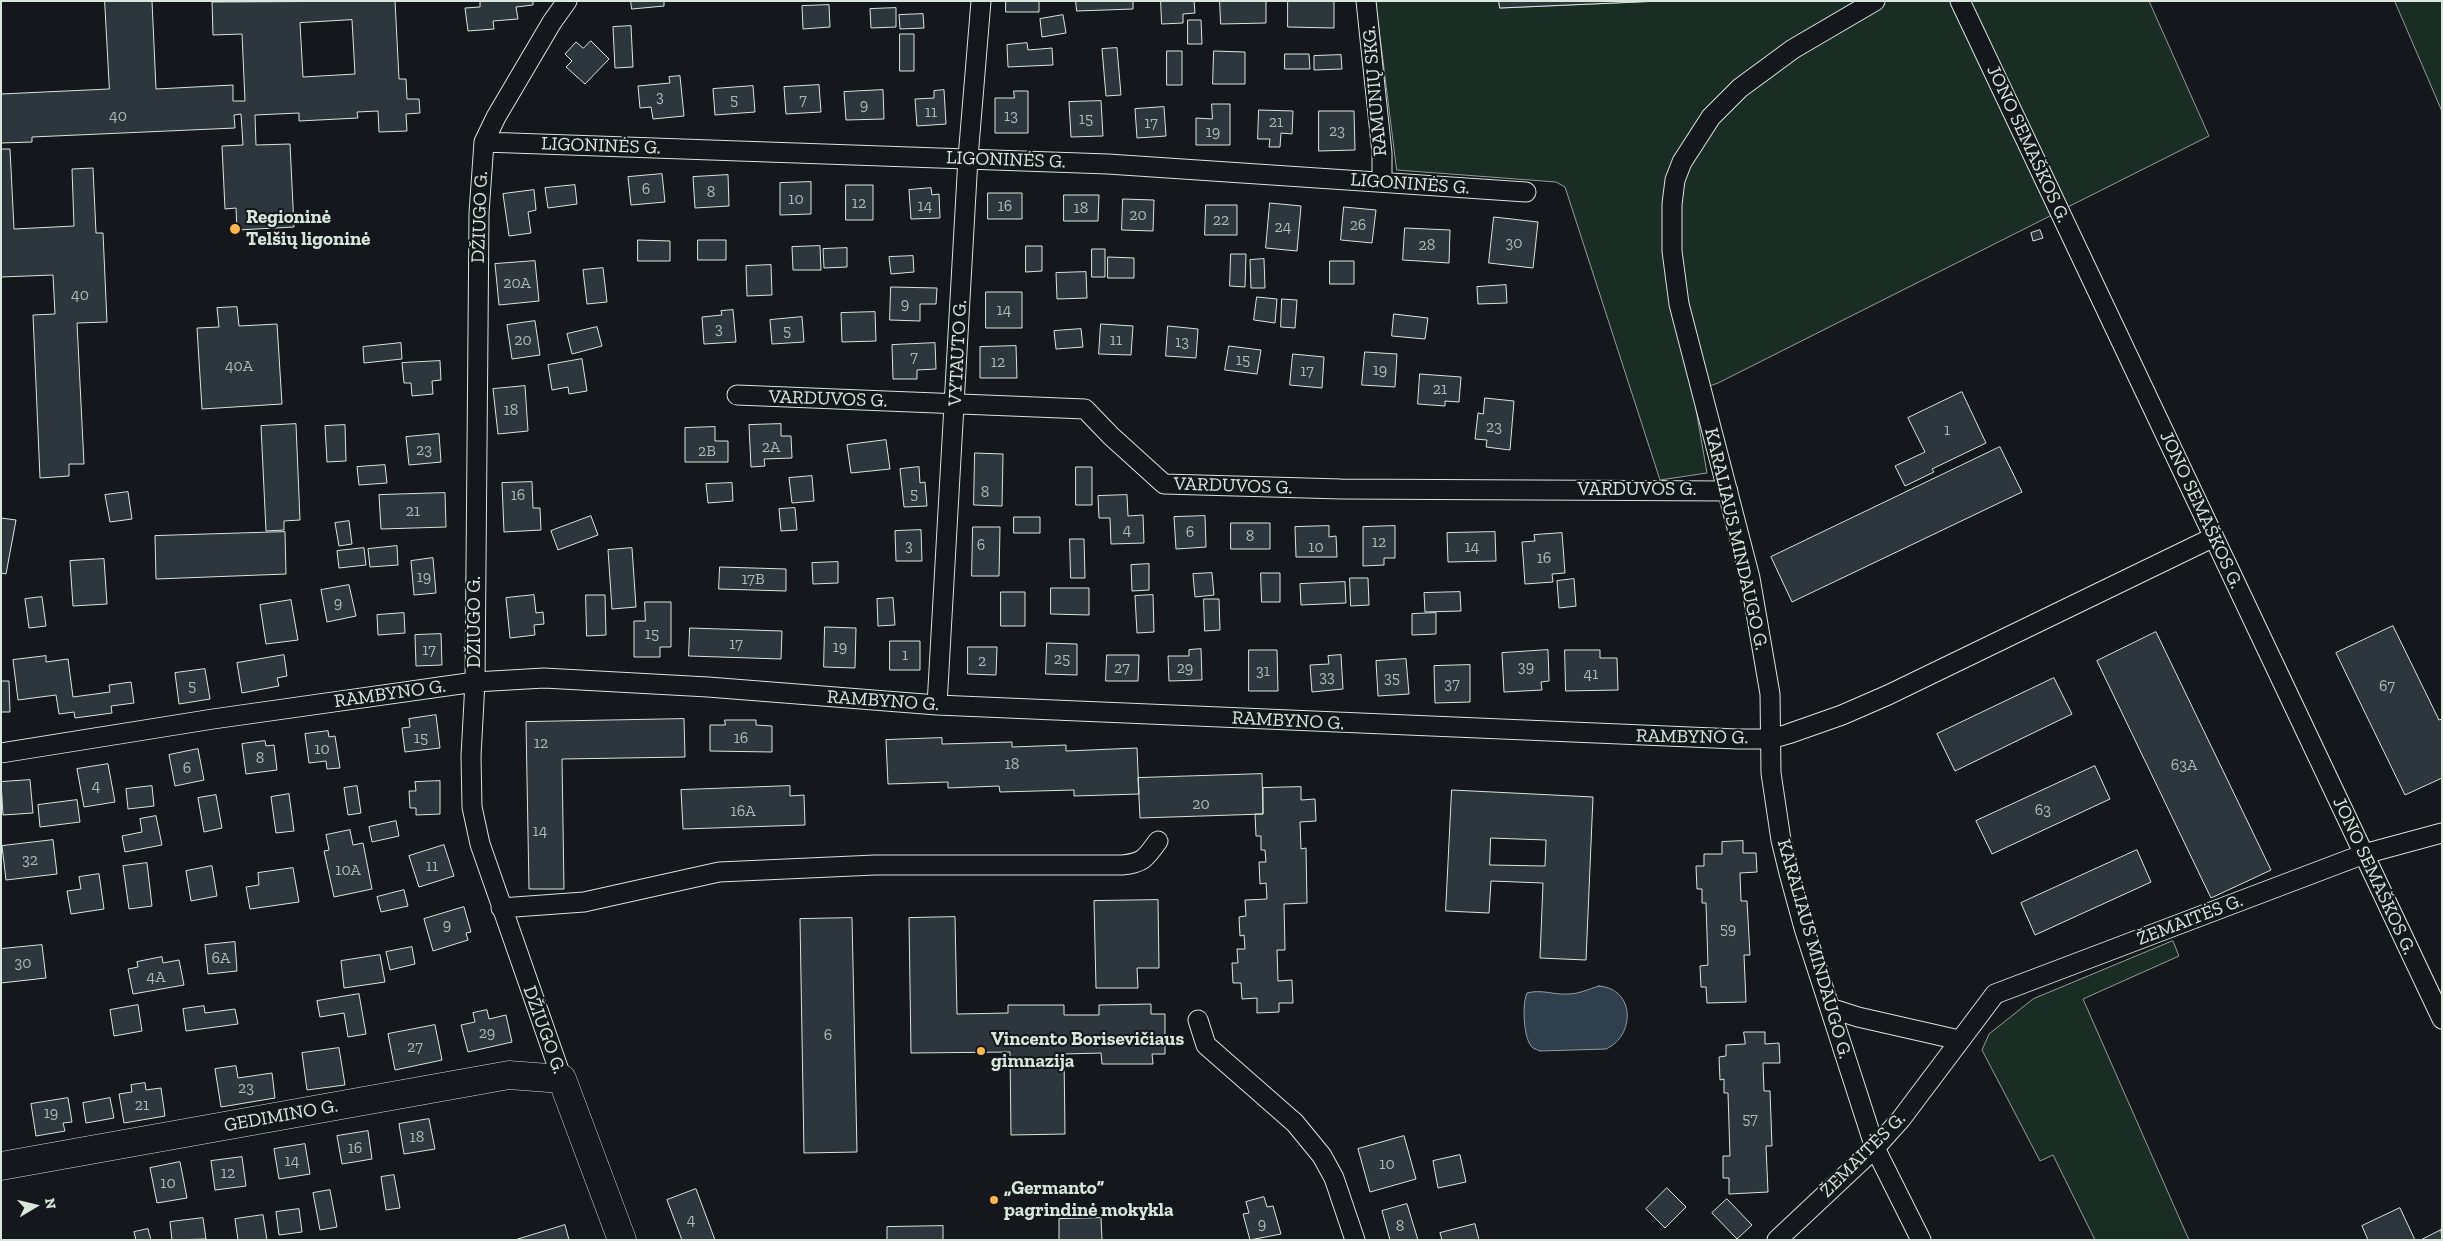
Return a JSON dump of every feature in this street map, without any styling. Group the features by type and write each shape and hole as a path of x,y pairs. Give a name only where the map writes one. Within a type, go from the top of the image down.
{"main road":[{"name":"GEDIMINO G.","path":"1,1166 509,1075 562,1079"},
{"name":"DŽIUGO G.","path":"562,1079 622,1240"}],"street":[{"name":"DŽIUGO G.","path":"562,1079 480,844 472,807 470,756 475,682 478,213 484,142 506,99 567,1"},
{"name":"VYTAUTO G.","path":"937,705 968,158 981,1"},
{"name":"RAMUNIŲ SKG.","path":"1366,1 1382,153 1382,182"},
{"name":"KARALIAUS MINDAUGO G.","path":"1874,1 1793,49 1740,88 1720,107 1701,131 1682,162 1675,180 1672,204 1672,251 1679,304 1750,578 1770,694 1771,773 1781,840 1804,928 1856,1095 1875,1148 1921,1240"},
{"name":"JONO SEMAŠKOS G.","path":"1960,1 2442,1019"},
{"name":"LIGONINĖS G.","path":"484,142 1108,164 1526,192"},
{"name":"VARDUVOS G.","path":"738,396 1085,409 1111,436 1164,484 1351,489 1728,491"},
{"path":"1771,739 1842,715 1888,695 2214,538"},
{"name":"RAMBYNO G.","path":"1,753 213,719 475,682 544,678 708,687 937,705 1607,735 1771,739"},
{"name":"ŽEMAITĖS G.","path":"1777,1240 1875,1148 1901,1119 1995,994 2364,854 2442,833"},
{"path":"501,908 584,902 719,872 876,865 1122,865 1138,863 1148,855 1158,840"},
{"path":"1830,1008 1858,1017 1959,1040"},
{"path":"1198,1020 1206,1045 1295,1123 1322,1156 1334,1178 1355,1240"}],"green space":[{"path":"1376,1 1499,1 1500,8 1660,1 2149,1 2209,136 1718,383 1693,392 1707,473 1660,480 1565,187 1556,182 1397,170"},
{"path":"2395,1 2442,1 2442,111"},
{"path":"2173,941 2179,956 2083,999 2189,1240 2095,1240 2053,1155 2040,1161 1982,1050 1989,1034 2033,999"}],"water":[{"path":"1599,986 1611,989 1620,995 1625,1004 1626,1024 1616,1043 1606,1049 1540,1051 1533,1048 1527,1037 1524,1021 1524,1005 1527,993 1572,994"}],"building":[{"path":"105,1 152,1 156,89 233,85 233,101 245,101 242,34 213,35 212,2 395,1 399,79 406,79 407,99 419,99 420,113 406,114 407,131 379,132 378,111 357,112 358,118 299,121 299,113 255,115 256,145 290,144 294,227 237,230 236,208 225,209 222,146 243,145 241,114 234,115 235,128 32,137 32,142 1,143 1,94 109,89","holes":["352,20 355,74 303,77 300,23"]},
{"path":"474,1 533,1 533,5 516,7 518,19 493,21 494,29 468,31 465,8 480,7 480,2"},
{"path":"631,1 664,1 664,6 632,9"},
{"path":"1006,1 1039,1 1039,12 1006,12"},
{"path":"1076,1 1133,1 1133,9 1077,11"},
{"path":"1161,1 1194,1 1195,13 1183,14 1183,23 1162,24"},
{"path":"1220,1 1266,1 1266,23 1221,24"},
{"path":"1288,1 1334,1 1334,28 1288,27"},
{"path":"1499,1 1660,1 1500,8"},
{"path":"829,5 830,27 803,29 802,6"},
{"path":"896,8 896,27 871,28 870,9"},
{"path":"923,14 924,28 900,29 899,15"},
{"path":"1063,15 1066,33 1042,37 1040,19"},
{"path":"1188,20 1201,20 1202,44 1188,44"},
{"path":"631,26 633,67 615,68 613,27"},
{"path":"900,34 914,34 914,71 900,71"},
{"path":"591,41 609,59 585,84 566,67 572,61 565,54 576,42 583,48"},
{"path":"1027,43 1028,50 1052,48 1053,65 1008,67 1007,45"},
{"path":"1117,48 1121,95 1106,96 1102,49"},
{"path":"1167,51 1182,51 1182,85 1167,85"},
{"path":"1214,51 1245,52 1245,84 1213,84"},
{"path":"1285,54 1309,54 1310,69 1285,69"},
{"path":"1341,55 1342,69 1314,70 1314,56"},
{"path":"680,76 684,116 653,119 651,107 640,108 638,86 670,83 669,77"},
{"path":"819,85 821,112 786,114 784,87"},
{"path":"753,86 755,112 715,115 713,89"},
{"path":"883,90 884,119 846,120 844,92"},
{"path":"944,90 946,124 917,126 915,99 934,98 934,91"},
{"path":"1014,91 1028,91 1028,133 995,133 995,98 1014,98"},
{"path":"1101,101 1103,136 1071,137 1069,102"},
{"path":"1212,104 1230,104 1230,145 1196,145 1196,118 1212,119"},
{"path":"1164,107 1166,136 1137,138 1135,109"},
{"path":"1259,110 1293,111 1292,134 1281,133 1280,147 1269,147 1270,139 1258,139"},
{"path":"1319,111 1354,111 1355,150 1319,151"},
{"path":"1,149 10,149 14,229 74,226 72,169 93,168 96,233 103,233 107,322 77,323 84,464 69,464 69,476 40,478 33,315 55,314 53,275 1,277"},
{"path":"662,174 665,202 631,205 628,177"},
{"path":"728,175 729,206 695,208 693,177"},
{"path":"811,182 811,214 780,215 780,183"},
{"path":"575,185 577,204 548,208 545,188"},
{"path":"846,185 873,185 873,220 846,220"},
{"path":"931,188 932,195 939,194 940,218 911,219 909,190"},
{"path":"534,190 536,210 528,212 531,233 509,236 503,194"},
{"path":"988,193 1022,193 1022,219 988,219"},
{"path":"1064,195 1099,195 1098,221 1064,221"},
{"path":"1123,199 1154,200 1153,231 1122,230"},
{"path":"1270,203 1301,206 1297,251 1266,248"},
{"path":"1206,205 1237,205 1237,235 1205,235"},
{"path":"1344,207 1376,210 1372,243 1341,240"},
{"path":"1494,217 1538,222 1533,268 1489,263"},
{"path":"1405,228 1450,230 1449,263 1403,260"},
{"path":"2040,230 2043,238 2033,241 2031,233"},
{"path":"638,240 670,241 670,261 638,261"},
{"path":"698,240 726,240 726,260 698,260"},
{"path":"820,246 821,270 793,270 792,247"},
{"path":"1026,246 1042,246 1042,271 1026,272"},
{"path":"847,248 847,267 824,268 823,249"},
{"path":"1092,249 1105,249 1105,277 1092,277"},
{"path":"1231,254 1246,254 1245,287 1230,286"},
{"path":"913,256 914,272 891,274 889,257"},
{"path":"1108,257 1134,258 1134,278 1108,278"},
{"path":"1264,259 1265,288 1251,288 1250,260"},
{"path":"535,261 539,301 499,305 495,264"},
{"path":"1330,261 1354,261 1354,284 1330,284"},
{"path":"771,265 772,295 747,296 746,266"},
{"path":"603,268 607,302 587,304 583,270"},
{"path":"1086,272 1087,298 1057,299 1056,273"},
{"path":"1506,285 1507,303 1478,304 1477,287"},
{"path":"891,287 937,288 936,304 920,304 920,321 890,320"},
{"path":"986,292 1022,292 1022,328 986,328"},
{"path":"1257,297 1277,299 1275,323 1254,320"},
{"path":"1282,299 1297,300 1295,328 1281,327"},
{"path":"237,307 239,326 277,324 282,404 202,409 197,328 219,327 217,308"},
{"path":"733,310 736,342 704,344 702,317 722,315 721,311"},
{"path":"875,312 876,341 842,342 841,313"},
{"path":"1394,314 1428,318 1425,339 1392,336"},
{"path":"802,317 804,342 772,344 770,320"},
{"path":"535,321 540,355 512,359 507,325"},
{"path":"1101,324 1133,326 1131,355 1099,354"},
{"path":"1168,326 1198,329 1196,358 1166,356"},
{"path":"597,327 602,346 572,354 567,334"},
{"path":"1081,329 1083,347 1056,349 1054,331"},
{"path":"401,343 402,359 364,363 363,347"},
{"path":"935,343 936,369 917,370 917,379 893,379 892,345"},
{"path":"1016,346 1017,378 980,378 980,347"},
{"path":"1229,346 1261,350 1257,374 1225,370"},
{"path":"1365,352 1397,354 1395,387 1362,385"},
{"path":"1293,354 1324,357 1322,388 1290,385"},
{"path":"582,359 587,391 569,394 568,387 552,390 548,365"},
{"path":"440,361 441,380 432,381 433,394 412,396 411,383 404,383 402,363"},
{"path":"1420,374 1461,377 1459,402 1445,401 1445,406 1418,404"},
{"path":"525,386 528,431 498,434 493,389"},
{"path":"1962,392 1986,443 1932,469 1934,472 1905,486 1895,466 1925,452 1908,418"},
{"path":"1485,398 1514,401 1510,450 1486,447 1487,440 1475,439 1478,413 1483,414"},
{"path":"296,424 300,520 284,521 284,530 266,531 261,426"},
{"path":"781,424 781,436 791,436 792,458 764,459 765,466 751,467 749,425"},
{"path":"345,425 346,461 327,462 325,426"},
{"path":"715,427 715,441 728,441 728,462 685,462 685,428"},
{"path":"439,434 441,462 409,465 406,437"},
{"path":"886,440 890,469 851,473 847,445"},
{"path":"2000,447 2022,492 1792,602 1771,557"},
{"path":"975,453 1003,454 1002,506 974,505"},
{"path":"385,465 387,483 359,485 357,467"},
{"path":"919,467 920,483 925,482 927,506 904,507 900,469"},
{"path":"1076,467 1092,467 1092,505 1076,505"},
{"path":"812,476 814,501 792,503 789,478"},
{"path":"532,482 533,508 540,508 541,530 504,532 502,483"},
{"path":"732,483 733,501 708,503 706,484"},
{"path":"128,492 132,519 110,522 105,495"},
{"path":"445,493 446,527 381,529 379,495"},
{"path":"1127,495 1128,516 1143,515 1144,543 1111,544 1110,518 1099,518 1098,496"},
{"path":"795,508 797,530 781,531 779,509"},
{"path":"591,516 598,535 558,550 551,531"},
{"path":"1205,516 1206,547 1176,549 1174,517"},
{"path":"1014,517 1040,517 1040,533 1014,533"},
{"path":"1,518 16,520 6,574 1,573"},
{"path":"349,521 352,544 339,546 335,523"},
{"path":"1231,523 1270,523 1270,549 1231,549"},
{"path":"1329,526 1329,537 1336,536 1337,557 1296,557 1295,527"},
{"path":"1395,526 1395,558 1384,558 1384,565 1363,566 1363,527"},
{"path":"973,527 1000,527 999,576 972,576"},
{"path":"921,530 922,561 896,561 895,531"},
{"path":"285,532 286,574 156,579 155,536"},
{"path":"1495,532 1496,561 1448,562 1447,533"},
{"path":"1562,533 1565,573 1552,574 1553,582 1525,584 1522,542 1535,541 1534,535"},
{"path":"1070,539 1084,539 1085,578 1071,578"},
{"path":"397,546 398,565 370,567 368,549"},
{"path":"364,548 366,565 339,568 337,551"},
{"path":"632,548 636,607 612,609 608,550"},
{"path":"433,558 436,593 414,595 411,561"},
{"path":"104,559 107,604 73,606 70,561"},
{"path":"838,562 838,583 813,584 812,563"},
{"path":"1149,564 1149,590 1132,591 1131,565"},
{"path":"720,567 786,569 786,591 719,589"},
{"path":"1212,573 1214,595 1195,597 1193,574"},
{"path":"1261,573 1280,573 1280,602 1262,602"},
{"path":"1350,578 1368,578 1369,605 1351,606"},
{"path":"1574,579 1576,606 1559,608 1557,581"},
{"path":"1345,582 1346,603 1301,605 1300,584"},
{"path":"349,585 356,616 327,622 321,590"},
{"path":"1051,588 1089,588 1089,615 1051,614"},
{"path":"1001,592 1025,592 1025,626 1001,626"},
{"path":"1460,592 1461,611 1425,612 1424,593"},
{"path":"534,595 536,613 543,612 544,624 534,625 535,635 510,638 506,598"},
{"path":"586,595 605,595 606,635 587,636"},
{"path":"1153,595 1154,632 1137,633 1135,596"},
{"path":"42,597 46,626 29,628 25,599"},
{"path":"893,598 895,625 878,626 877,599"},
{"path":"1204,599 1219,599 1220,630 1205,631"},
{"path":"291,600 298,640 266,644 260,605"},
{"path":"645,602 671,602 671,647 660,647 660,657 634,657 634,621 645,621"},
{"path":"404,613 405,633 378,635 377,615"},
{"path":"1436,613 1436,634 1412,635 1412,614"},
{"path":"2393,626 2439,720 2442,719 2442,778 2405,795 2336,653"},
{"path":"825,627 856,628 855,668 824,667"},
{"path":"690,628 782,631 781,659 689,656"},
{"path":"2156,632 2271,870 2211,898 2097,661"},
{"path":"441,634 442,665 416,666 415,635"},
{"path":"890,641 920,641 920,670 890,670"},
{"path":"1047,643 1077,644 1077,675 1046,674"},
{"path":"968,647 997,647 996,675 968,674"},
{"path":"1201,649 1202,680 1169,681 1168,656 1189,656 1189,650"},
{"path":"1249,650 1277,650 1278,691 1249,691"},
{"path":"1548,650 1549,681 1541,682 1542,690 1504,692 1502,653"},
{"path":"1565,650 1600,650 1600,658 1617,658 1618,690 1566,691"},
{"path":"284,655 287,676 277,678 279,686 242,693 237,663"},
{"path":"1107,655 1139,655 1138,681 1106,681"},
{"path":"1341,655 1343,689 1312,692 1310,665 1329,664 1328,656"},
{"path":"46,656 46,662 68,659 73,697 110,692 109,685 131,682 134,703 111,706 112,713 75,718 74,712 59,714 56,695 18,700 13,660"},
{"path":"1406,659 1409,694 1378,696 1376,661"},
{"path":"1470,665 1470,702 1435,703 1434,666"},
{"path":"205,669 210,699 179,704 175,673"},
{"path":"2054,678 2072,714 1955,771 1937,734"},
{"path":"1,681 9,681 10,712 1,712"},
{"path":"436,715 440,748 405,752 402,728 410,727 409,719"},
{"path":"684,719 685,757 562,759 564,889 529,889 526,722"},
{"path":"725,720 756,720 756,725 772,726 772,752 710,751 710,725 725,725"},
{"path":"328,731 329,737 335,736 340,768 327,769 326,761 309,763 305,734"},
{"path":"942,738 942,744 1012,742 1012,747 1066,745 1066,751 1137,748 1139,794 1074,796 1074,790 1000,792 999,786 948,788 948,782 888,784 886,740"},
{"path":"265,741 266,746 274,745 277,770 246,774 242,744"},
{"path":"198,749 204,780 175,786 169,755"},
{"path":"108,764 115,802 84,807 77,769"},
{"path":"2095,766 2110,799 1992,854 1976,821"},
{"path":"1262,774 1263,814 1140,818 1138,778"},
{"path":"30,780 33,813 3,815 1,782"},
{"path":"440,781 440,814 416,815 416,808 410,808 409,791 416,791 415,782"},
{"path":"152,786 154,806 128,809 126,789"},
{"path":"357,786 361,813 348,815 344,788"},
{"path":"790,786 790,796 804,795 805,825 683,829 681,790"},
{"path":"1301,787 1301,800 1315,799 1316,821 1300,822 1301,849 1306,848 1307,903 1284,904 1285,950 1277,950 1278,981 1292,980 1293,1003 1279,1003 1279,1012 1257,1013 1257,998 1242,999 1241,983 1233,983 1232,963 1238,963 1237,949 1245,949 1244,935 1240,936 1239,917 1246,916 1245,900 1267,899 1266,883 1260,884 1259,862 1266,862 1265,850 1261,850 1261,836 1256,836 1255,814 1263,814 1263,788"},
{"path":"1452,790 1593,797 1586,960 1540,958 1543,883 1491,881 1489,913 1446,911","holes":["1491,838 1546,840 1545,866 1490,865"]},
{"path":"289,794 294,831 276,833 271,797"},
{"path":"216,795 222,828 204,832 198,798"},
{"path":"77,800 80,822 40,827 38,805"},
{"path":"156,816 162,845 125,852 122,836 142,832 140,819"},
{"path":"396,821 399,836 372,842 369,827"},
{"path":"350,830 353,845 363,843 372,889 334,897 324,851 329,850 326,835"},
{"path":"53,840 57,874 6,880 2,846"},
{"path":"1743,841 1743,853 1756,853 1757,872 1740,873 1741,901 1747,901 1750,955 1744,955 1746,1002 1707,1003 1706,987 1701,987 1700,966 1708,965 1706,903 1702,903 1702,889 1697,889 1696,866 1704,866 1704,854 1722,854 1722,842"},
{"path":"444,845 454,876 419,887 409,856"},
{"path":"2137,850 2151,882 2035,935 2021,903"},
{"path":"147,863 152,906 129,909 123,866"},
{"path":"212,866 217,896 191,901 186,871"},
{"path":"293,868 299,902 250,909 246,887 259,885 258,873"},
{"path":"99,874 104,909 71,914 67,891 81,889 79,877"},
{"path":"404,890 408,906 381,912 377,897"},
{"path":"1158,900 1159,968 1137,968 1138,988 1096,988 1094,901"},
{"path":"464,907 471,932 466,933 468,940 433,951 424,919"},
{"path":"955,917 957,1014 1008,1013 1008,1005 1064,1005 1064,1015 1099,1015 1099,1005 1151,1004 1151,1014 1165,1014 1165,1054 1152,1054 1153,1064 1102,1064 1101,1053 1064,1054 1065,1134 1011,1135 1010,1052 911,1053 909,918"},
{"path":"852,918 857,1152 804,1153 800,919"},
{"path":"235,942 237,971 208,974 205,945"},
{"path":"42,945 46,978 1,983 1,949"},
{"path":"412,947 415,964 390,970 386,952"},
{"path":"380,955 385,982 344,988 341,961"},
{"path":"162,957 163,963 179,960 184,985 133,994 128,969 138,967 137,962"},
{"path":"359,994 366,1034 348,1037 344,1013 320,1017 317,1001"},
{"path":"138,1005 142,1031 114,1036 110,1010"},
{"path":"204,1006 205,1013 235,1009 238,1024 186,1031 183,1009"},
{"path":"487,1010 489,1019 506,1015 512,1042 468,1052 461,1025 475,1022 473,1013"},
{"path":"435,1025 442,1060 395,1070 388,1034"},
{"path":"1744,1032 1765,1032 1765,1044 1779,1043 1780,1063 1763,1063 1764,1091 1770,1091 1772,1146 1766,1146 1768,1192 1729,1194 1729,1178 1723,1178 1723,1156 1730,1156 1728,1093 1724,1093 1724,1079 1720,1080 1719,1057 1726,1056 1726,1045 1745,1044"},
{"path":"339,1048 345,1085 307,1090 302,1053"},
{"path":"236,1066 238,1078 272,1073 275,1098 221,1107 215,1069"},
{"path":"145,1083 146,1090 161,1088 165,1116 124,1123 119,1094 132,1092 131,1085"},
{"path":"68,1098 72,1122 63,1123 65,1131 36,1136 31,1104"},
{"path":"110,1098 114,1118 86,1123 83,1103"},
{"path":"429,1119 435,1149 404,1154 399,1124"},
{"path":"368,1131 372,1159 342,1164 337,1136"},
{"path":"1404,1136 1416,1179 1370,1192 1358,1149"},
{"path":"305,1144 310,1174 279,1179 274,1149"},
{"path":"1460,1155 1466,1182 1438,1188 1433,1161"},
{"path":"242,1157 246,1186 215,1190 211,1161"},
{"path":"180,1162 187,1198 157,1203 150,1168"},
{"path":"394,1175 400,1208 386,1210 381,1177"},
{"path":"1667,1188 1686,1207 1665,1228 1646,1209"},
{"path":"696,1189 715,1240 682,1240 667,1200"},
{"path":"330,1190 337,1227 320,1230 313,1193"},
{"path":"1264,1197 1267,1207 1273,1206 1281,1234 1250,1240 1243,1214 1249,1213 1246,1202"},
{"path":"1727,1199 1752,1225 1737,1239 1712,1213"},
{"path":"1407,1204 1418,1240 1390,1240 1382,1211"},
{"path":"2400,1208 2415,1240 2368,1240 2362,1226"},
{"path":"299,1209 302,1232 279,1235 276,1212"},
{"path":"263,1215 267,1240 238,1240 235,1219"},
{"path":"203,1218 206,1239 172,1240 170,1222"},
{"path":"1101,1218 1102,1240 1059,1240 1059,1219"},
{"path":"1475,1224 1479,1240 1442,1240 1440,1233"},
{"path":"565,1225 569,1240 515,1240"},
{"path":"943,1226 943,1240 887,1240 887,1227"},
{"path":"148,1229 151,1240 136,1240 134,1232"},
{"path":"2441,1230 2442,1240 2421,1240"}],"place":[{"name":"Regioninė Telšių ligoninė","path":"235,229"},
{"name":"Vincento Borisevičiaus gimnazija","path":"981,1051"},
{"name":"„Germanto“ pagrindinė mokykla","path":"994,1200"}]}
